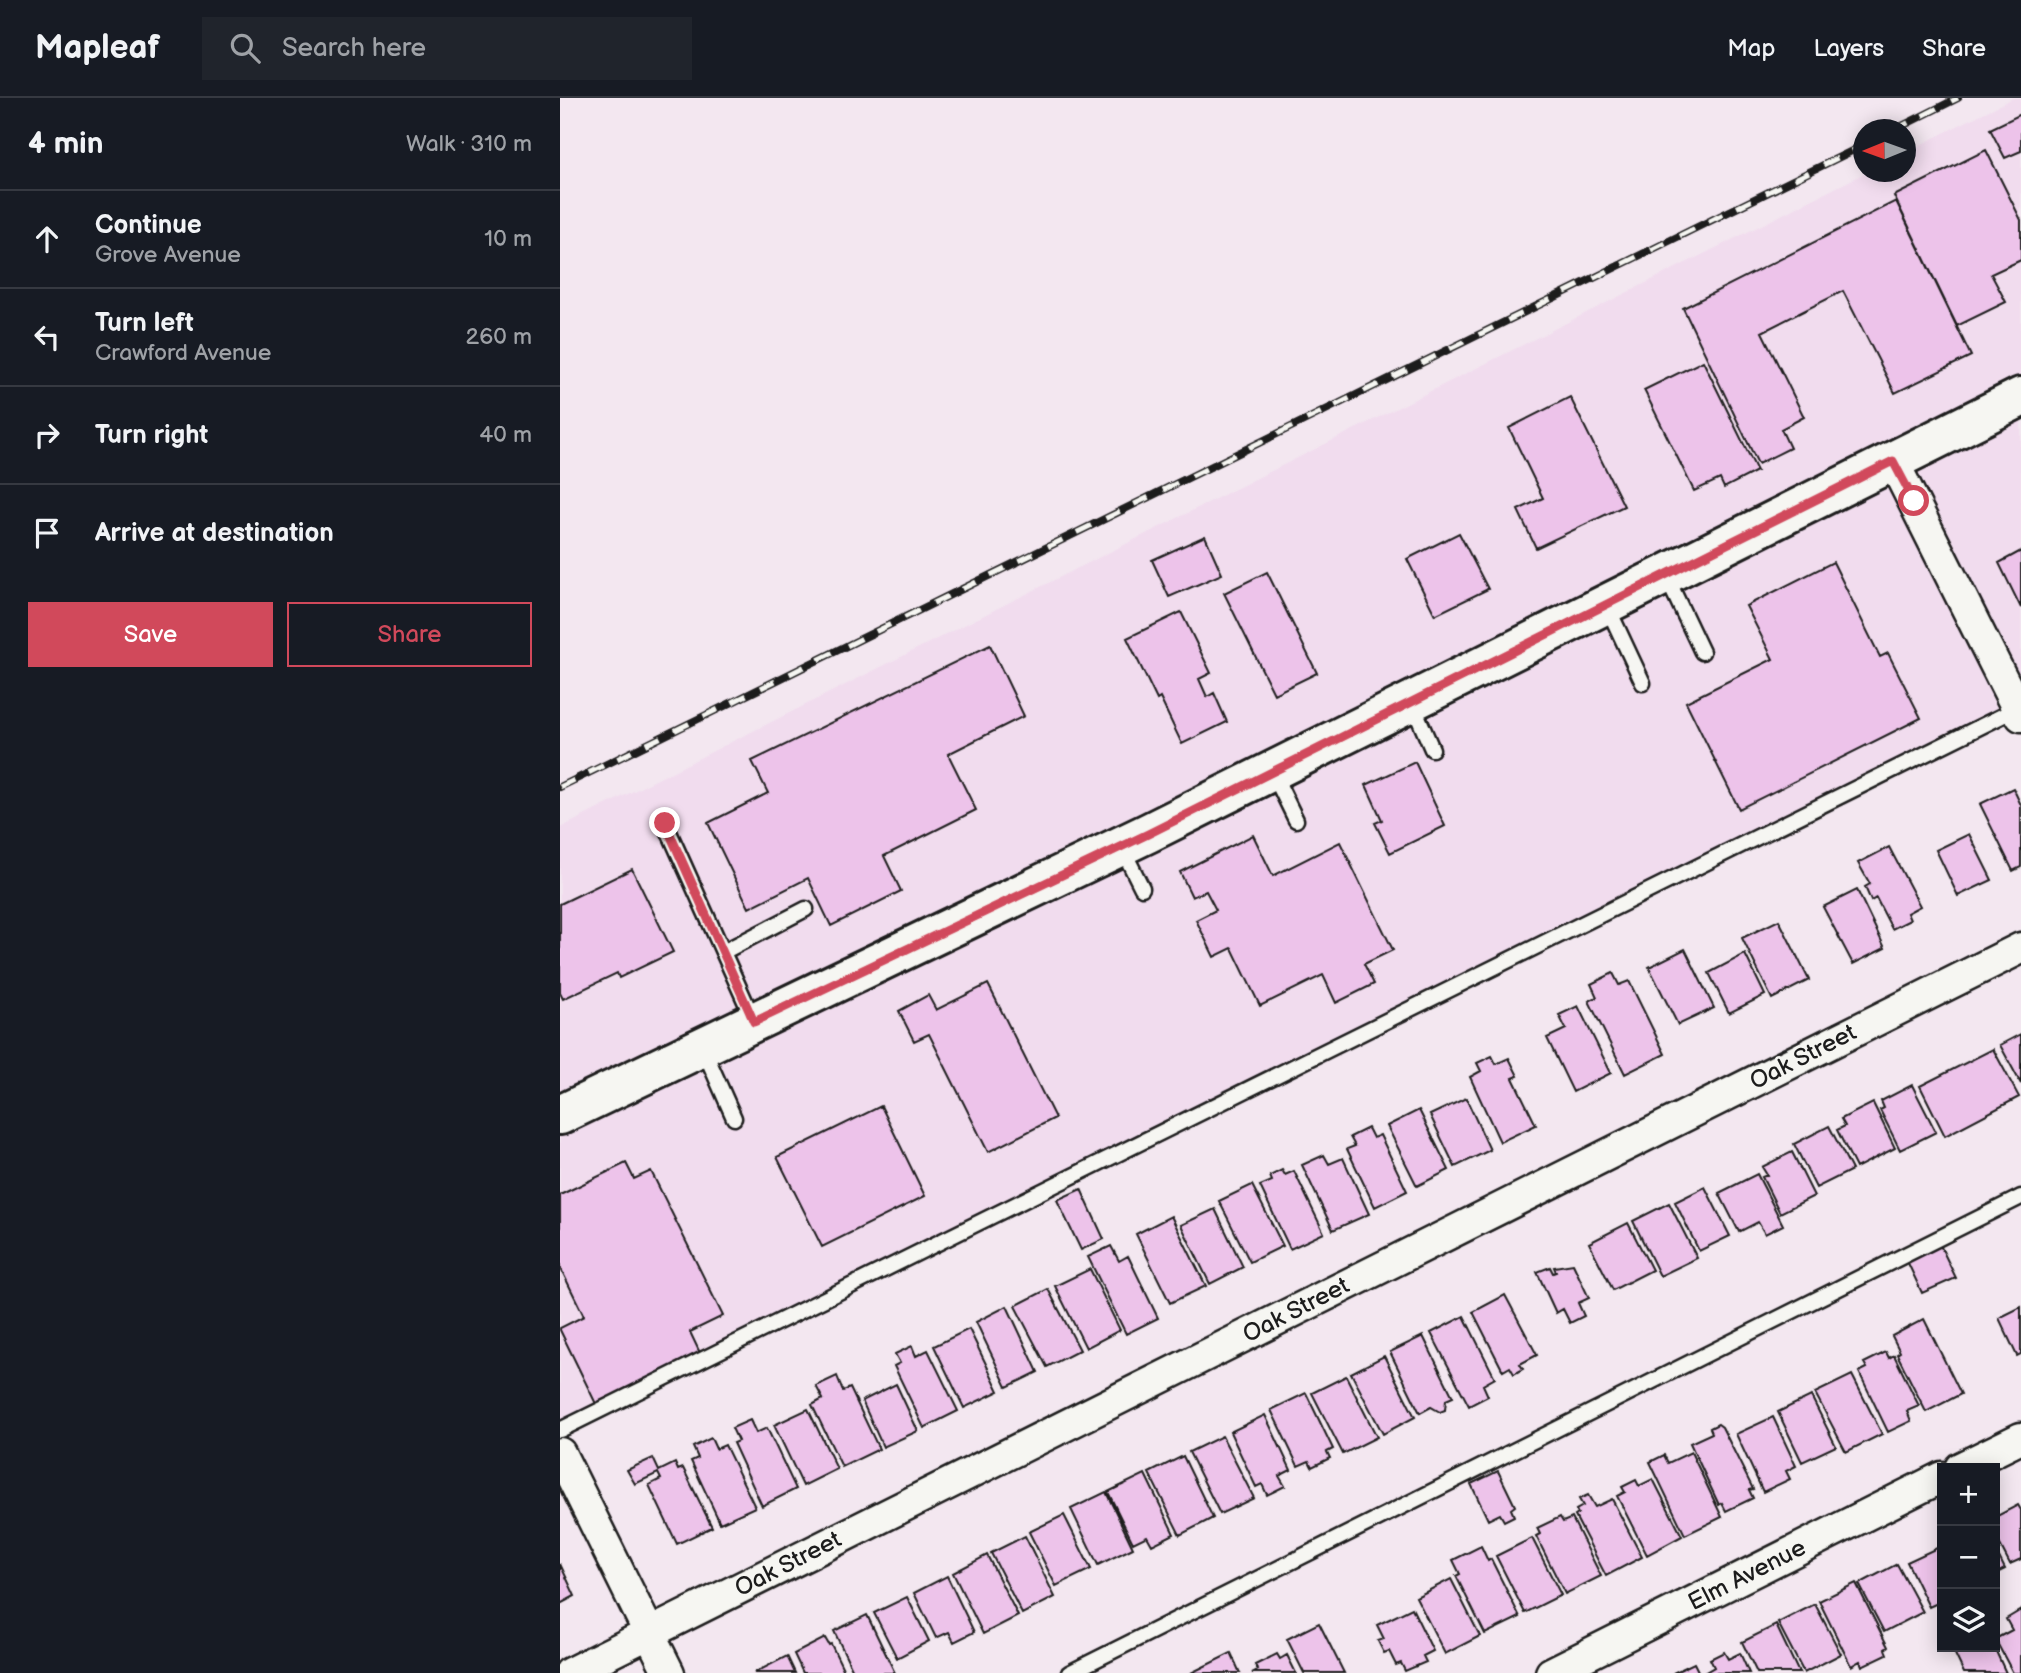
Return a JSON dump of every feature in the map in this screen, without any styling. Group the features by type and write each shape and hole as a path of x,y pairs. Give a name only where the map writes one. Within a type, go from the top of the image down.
{"street":[{"path":"560,1115 1121,847 2021,397"},
{"path":"1893,461 2020,710"},
{"name":"Oak Street","path":"570,1673 2021,948"},
{"path":"1970,1463 2021,1438"},
{"path":"560,1453 669,1673"},
{"name":"Elm Avenue","path":"1551,1673 1937,1480"}],"lane":[{"path":"1665,575 1702,652"},
{"path":"1606,604 1643,684"},
{"path":"1412,702 1432,749"},
{"path":"560,1430 2020,710"},
{"path":"1272,772 1296,820"},
{"path":"665,823 754,1022"},
{"path":"1121,847 1142,888"},
{"path":"723,952 806,909"},
{"path":"702,1047 734,1118"},
{"path":"1069,1673 2021,1196"}],"shaded area":[{"path":"2013,98 2021,98 2021,704 560,1432 560,828 1853,179 1853,182 1916,182 1916,147"}],"building":[{"path":"2021,114 2021,151 2005,158 1990,129"},
{"path":"1986,150 2021,220 2021,260 1991,274 2006,302 1957,326 1894,196"},
{"path":"1896,201 1971,356 1895,393 1843,291 1762,332 1804,417 1781,429 1790,448 1758,464 1683,308"},
{"path":"1703,361 1757,471 1724,488 1720,479 1694,491 1644,390"},
{"path":"1570,397 1624,506 1536,548 1518,510 1543,498 1509,428"},
{"path":"1459,533 1488,589 1435,615 1407,559"},
{"path":"1205,536 1222,574 1169,597 1152,560"},
{"path":"2021,551 2021,608 1999,563"},
{"path":"1833,562 1880,657 1888,653 1921,718 1739,809 1686,702 1773,659 1746,606"},
{"path":"1267,572 1317,673 1274,694 1224,593"},
{"path":"1181,612 1211,673 1199,679 1207,697 1214,693 1227,722 1182,744 1127,638"},
{"path":"990,645 1024,716 948,754 976,810 884,856 901,891 831,926 808,878 749,908 708,823 768,793 752,761"},
{"path":"1415,762 1445,826 1390,853 1375,823 1382,820 1366,785"},
{"path":"2013,788 2021,805 2021,867 2013,871 1980,804"},
{"path":"1969,834 1992,880 1958,896 1936,850"},
{"path":"1253,835 1273,876 1340,842 1393,950 1364,964 1374,984 1336,1003 1323,975 1260,1006 1232,948 1214,957 1196,920 1216,910 1206,891 1192,897 1180,872"},
{"path":"1889,847 1920,906 1907,913 1910,920 1892,929 1876,898 1871,901 1865,887 1870,884 1858,863"},
{"path":"632,869 673,952 619,978 617,973 563,999 560,993 560,904"},
{"path":"1857,890 1885,948 1853,964 1823,907"},
{"path":"1779,920 1809,980 1772,999 1742,938"},
{"path":"1685,949 1714,1008 1678,1025 1649,967"},
{"path":"1745,954 1765,995 1729,1013 1709,973"},
{"path":"1613,973 1619,985 1629,981 1665,1054 1625,1074 1589,1001 1597,997 1591,984"},
{"path":"988,984 1055,1118 988,1152 929,1034 914,1041 899,1011 928,995 936,1010"},
{"path":"1578,1006 1611,1073 1573,1092 1547,1038 1566,1029 1559,1015"},
{"path":"2021,1034 2021,1084 2000,1045"},
{"path":"1993,1049 2019,1097 1945,1136 1920,1086"},
{"path":"1492,1056 1496,1064 1509,1058 1518,1076 1513,1078 1536,1125 1500,1142 1470,1077 1481,1071 1477,1063"},
{"path":"1912,1085 1936,1132 1900,1150 1880,1110 1884,1108 1881,1101"},
{"path":"1466,1098 1490,1150 1455,1167 1430,1115"},
{"path":"1873,1103 1895,1148 1856,1168 1837,1130 1845,1126 1841,1119"},
{"path":"881,1106 925,1196 822,1247 777,1157"},
{"path":"1419,1110 1449,1170 1417,1186 1387,1126"},
{"path":"1829,1126 1852,1170 1816,1188 1794,1144"},
{"path":"1368,1128 1373,1138 1380,1135 1407,1191 1375,1207 1347,1149 1355,1146 1350,1137"},
{"path":"1792,1152 1814,1196 1780,1213 1762,1177 1767,1175 1762,1167"},
{"path":"1324,1155 1329,1164 1343,1158 1369,1214 1333,1230 1302,1165"},
{"path":"626,1163 634,1179 651,1171 723,1316 690,1332 700,1353 596,1404 560,1330 584,1316 560,1267 560,1195"},
{"path":"1282,1170 1285,1175 1294,1171 1324,1233 1290,1249 1260,1186 1272,1181 1270,1176"},
{"path":"1757,1174 1783,1225 1765,1234 1758,1222 1739,1232 1719,1193"},
{"path":"1252,1185 1283,1246 1250,1262 1219,1201"},
{"path":"1705,1187 1730,1236 1699,1251 1675,1202"},
{"path":"1081,1189 1104,1239 1081,1250 1057,1200"},
{"path":"1669,1203 1697,1258 1660,1276 1633,1221"},
{"path":"1215,1209 1243,1267 1210,1284 1181,1225"},
{"path":"1171,1216 1206,1286 1170,1303 1136,1234"},
{"path":"1628,1223 1652,1270 1613,1290 1589,1243"},
{"path":"1940,1245 1956,1278 1922,1293 1907,1261"},
{"path":"1111,1246 1119,1261 1128,1256 1158,1318 1126,1334 1088,1257"},
{"path":"1573,1264 1589,1298 1578,1303 1584,1316 1570,1323 1563,1309 1556,1313 1537,1272 1550,1267 1553,1273 1556,1272 1554,1267"},
{"path":"1090,1269 1120,1330 1086,1348 1055,1286"},
{"path":"1048,1289 1080,1350 1047,1367 1015,1306"},
{"path":"1505,1295 1537,1355 1520,1364 1523,1369 1514,1374 1510,1367 1503,1371 1473,1312"},
{"path":"1007,1306 1038,1372 1007,1387 976,1322"},
{"path":"2021,1307 2021,1354 2017,1356 1999,1318"},
{"path":"1464,1316 1495,1378 1483,1385 1488,1396 1469,1406 1431,1333"},
{"path":"1924,1319 1961,1394 1926,1412 1897,1354 1900,1352 1892,1336"},
{"path":"969,1329 999,1391 964,1408 934,1346"},
{"path":"1423,1336 1453,1397 1446,1400 1445,1410 1440,1412 1431,1407 1420,1413 1390,1352"},
{"path":"912,1346 916,1356 928,1350 958,1411 924,1428 894,1366 900,1363 895,1354"},
{"path":"1886,1352 1889,1358 1894,1355 1919,1406 1907,1411 1911,1421 1888,1432 1859,1372 1867,1368 1864,1363"},
{"path":"1384,1356 1415,1417 1383,1434 1351,1373"},
{"path":"1852,1375 1882,1434 1846,1452 1815,1393"},
{"path":"837,1376 843,1391 850,1388 879,1449 842,1467 812,1405 823,1399 816,1386"},
{"path":"1346,1376 1377,1437 1343,1454 1312,1393"},
{"path":"896,1384 918,1431 883,1447 862,1401"},
{"path":"1306,1393 1333,1449 1327,1452 1330,1458 1312,1467 1309,1461 1298,1466 1271,1410"},
{"path":"1811,1396 1836,1446 1802,1462 1778,1412"},
{"path":"808,1409 837,1469 803,1486 774,1425"},
{"path":"1265,1415 1291,1470 1279,1476 1285,1486 1267,1495 1262,1484 1256,1487 1230,1432"},
{"path":"1773,1417 1796,1466 1786,1471 1790,1479 1763,1492 1736,1434"},
{"path":"750,1420 756,1433 767,1428 796,1489 762,1506 733,1443 738,1441 732,1428"},
{"path":"1718,1424 1753,1489 1749,1490 1753,1498 1726,1511 1722,1503 1719,1505 1690,1443 1712,1433 1710,1428"},
{"path":"1222,1436 1254,1498 1220,1514 1189,1452"},
{"path":"711,1438 716,1449 725,1445 755,1507 720,1523 691,1461 698,1458 693,1447"},
{"path":"1691,1452 1722,1517 1685,1535 1650,1462 1664,1455 1668,1463"},
{"path":"1183,1456 1213,1518 1180,1535 1149,1473"},
{"path":"653,1458 659,1471 675,1463 678,1470 683,1468 712,1527 677,1544 649,1485 661,1479 658,1473 635,1484 627,1470"},
{"path":"1498,1471 1515,1506 1511,1509 1514,1516 1504,1521 1500,1514 1488,1520 1471,1484"},
{"path":"1145,1474 1174,1534 1152,1545 1147,1536 1133,1543 1108,1492"},
{"path":"1653,1479 1682,1536 1647,1555 1617,1496 1625,1492 1622,1487 1636,1480 1639,1486"},
{"path":"1106,1492 1133,1548 1098,1565 1071,1509"},
{"path":"1588,1495 1595,1507 1612,1499 1642,1557 1606,1576 1575,1516 1578,1514 1576,1510 1583,1506 1579,1499"},
{"path":"2018,1505 2021,1510 2021,1559 2010,1564 2000,1545 2000,1514"},
{"path":"1064,1515 1091,1569 1056,1586 1029,1532"},
{"path":"1560,1517 1563,1522 1572,1518 1601,1576 1565,1594 1536,1536 1540,1534 1537,1528"},
{"path":"1025,1536 1055,1597 1022,1614 991,1553"},
{"path":"1532,1538 1561,1595 1525,1613 1496,1556"},
{"path":"1481,1546 1488,1561 1491,1559 1520,1617 1485,1634 1456,1576 1460,1574 1453,1560"},
{"path":"1937,1548 1937,1603 1929,1607 1907,1562"},
{"path":"987,1555 1018,1616 983,1634 953,1573"},
{"path":"2000,1559 2005,1569 2000,1572"},
{"path":"560,1564 575,1596 560,1604"},
{"path":"1897,1564 1923,1612 1884,1632 1859,1584"},
{"path":"947,1576 974,1632 954,1642 949,1632 936,1638 914,1593"},
{"path":"1451,1579 1480,1636 1445,1654 1416,1597"},
{"path":"1856,1583 1888,1647 1885,1649 1887,1654 1862,1666 1860,1661 1851,1666 1819,1601"},
{"path":"907,1597 929,1641 897,1658 874,1613"},
{"path":"1815,1604 1841,1654 1804,1673 1778,1623"},
{"path":"1412,1608 1433,1651 1423,1656 1426,1662 1405,1671 1401,1663 1396,1665 1389,1651 1384,1653 1378,1641 1384,1639 1377,1625"},
{"path":"2021,1610 2021,1673 2013,1673 2000,1648 2000,1636 2012,1630 2006,1619"},
{"path":"867,1615 895,1673 854,1673 834,1631"},
{"path":"1319,1623 1344,1673 1304,1673 1287,1639"},
{"path":"1776,1625 1799,1673 1757,1673 1742,1642"},
{"path":"825,1638 829,1645 831,1644 845,1673 803,1673 794,1654"},
{"path":"1724,1652 1728,1659 1740,1653 1749,1673 1704,1673 1714,1667 1710,1659"},
{"path":"1954,1652 1996,1652 2006,1673 1964,1673"},
{"path":"1231,1653 1240,1673 1191,1673"},
{"path":"1277,1654 1280,1659 1287,1655 1296,1673 1252,1673 1258,1670 1255,1665"},
{"path":"787,1656 795,1673 754,1673"},
{"path":"1694,1663 1699,1673 1673,1673"}],"railway":[{"path":"1916,119 1958,98"},
{"path":"560,787 1853,150"}],"route":[{"path":"665,823 754,1022 1148,834 1893,461 1914,501"}]}
